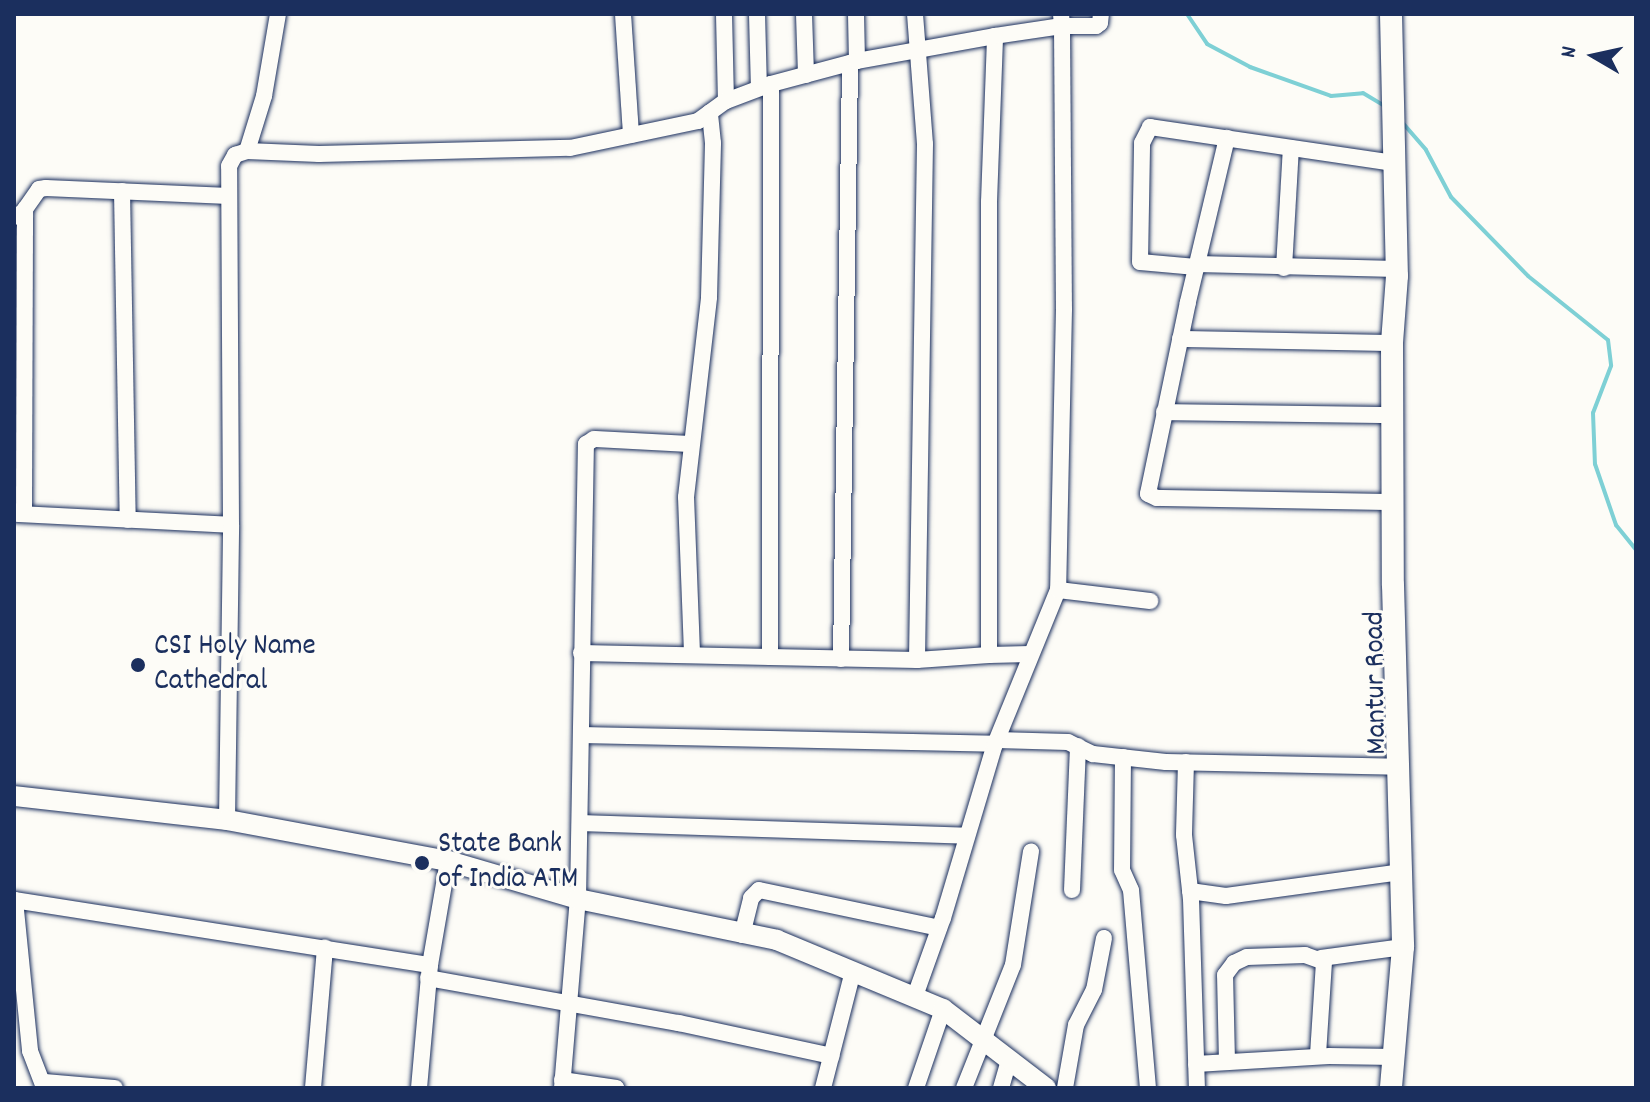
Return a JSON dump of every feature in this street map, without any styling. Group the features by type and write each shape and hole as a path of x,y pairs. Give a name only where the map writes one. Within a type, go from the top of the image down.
{"main road":[{"name":"Mantur Road","path":"1391,14 1397,272 1391,415 1403,947 1391,1088"},
{"name":"Mantur Road","path":"1397,272 1403,289 1414,943 1405,1088"}],"street":[{"path":"247,151 264,96 278,14"},
{"path":"623,14 631,135"},
{"path":"724,14 726,101"},
{"path":"757,14 765,86 770,657"},
{"path":"804,14 806,75"},
{"path":"841,659 856,14"},
{"path":"915,14 925,144 917,660"},
{"path":"227,820 231,525 229,166 235,155 247,151 319,154 570,148 698,121 726,101 765,86 853,62 995,36 1061,20 1096,26 1100,23 1101,14"},
{"path":"915,996 996,742 1058,590 1064,309 1061,20"},
{"path":"989,655 989,202 995,36"},
{"path":"692,653 686,497 709,297 713,143 710,112"},
{"path":"1393,152 1291,148 1150,127 1143,136 1140,262 1397,272"},
{"path":"1227,138 1147,488 1153,497 1393,502"},
{"path":"1284,268 1291,148"},
{"path":"229,196 39,189 20,213 19,514 231,525"},
{"path":"122,191 128,520"},
{"path":"1180,339 1392,343"},
{"path":"1164,412 1391,415"},
{"path":"616,1088 562,1084 578,899 586,444 594,439 691,444"},
{"path":"1058,590 1150,601"},
{"path":"581,653 917,660 1030,654"},
{"path":"581,735 1068,742 1093,754 1186,762 1398,767"},
{"path":"1072,890 1078,746"},
{"path":"1123,757 1122,870 1131,890 1148,1088"},
{"path":"1186,762 1184,845 1190,891 1197,1088"},
{"path":"14,796 227,820 448,861 578,899 777,940 943,1009 1039,1085"},
{"path":"580,823 967,836"},
{"path":"964,1088 1013,965 1031,851"},
{"path":"419,1088 429,971 448,861"},
{"path":"1190,891 1226,896 1402,872"},
{"path":"742,935 751,898 759,890 939,928"},
{"path":"115,1088 44,1085 30,1051 14,900 325,948 569,1003 831,1056"},
{"path":"1065,1088 1076,1025 1094,990 1104,938"},
{"path":"1227,1062 1224,981 1228,969 1247,957 1305,955 1321,958 1403,947"},
{"path":"313,1088 325,948"},
{"path":"1318,1056 1325,968 1321,958"},
{"path":"823,1088 853,971"},
{"path":"916,1088 943,1009"},
{"path":"1196,1064 1318,1056 1395,1057"},
{"path":"1001,1088 1009,1060"}],"waterway":[{"path":"1187,14 1207,44 1250,67 1331,96 1363,93 1386,107"},
{"path":"1401,121 1426,150 1451,197 1528,276 1608,340 1611,366 1593,413 1595,464 1616,525 1636,550"}],"place":[{"name":"CSI Holy Name Cathedral","path":"138,665"},
{"name":"State Bank of India ATM","path":"422,863"}]}
